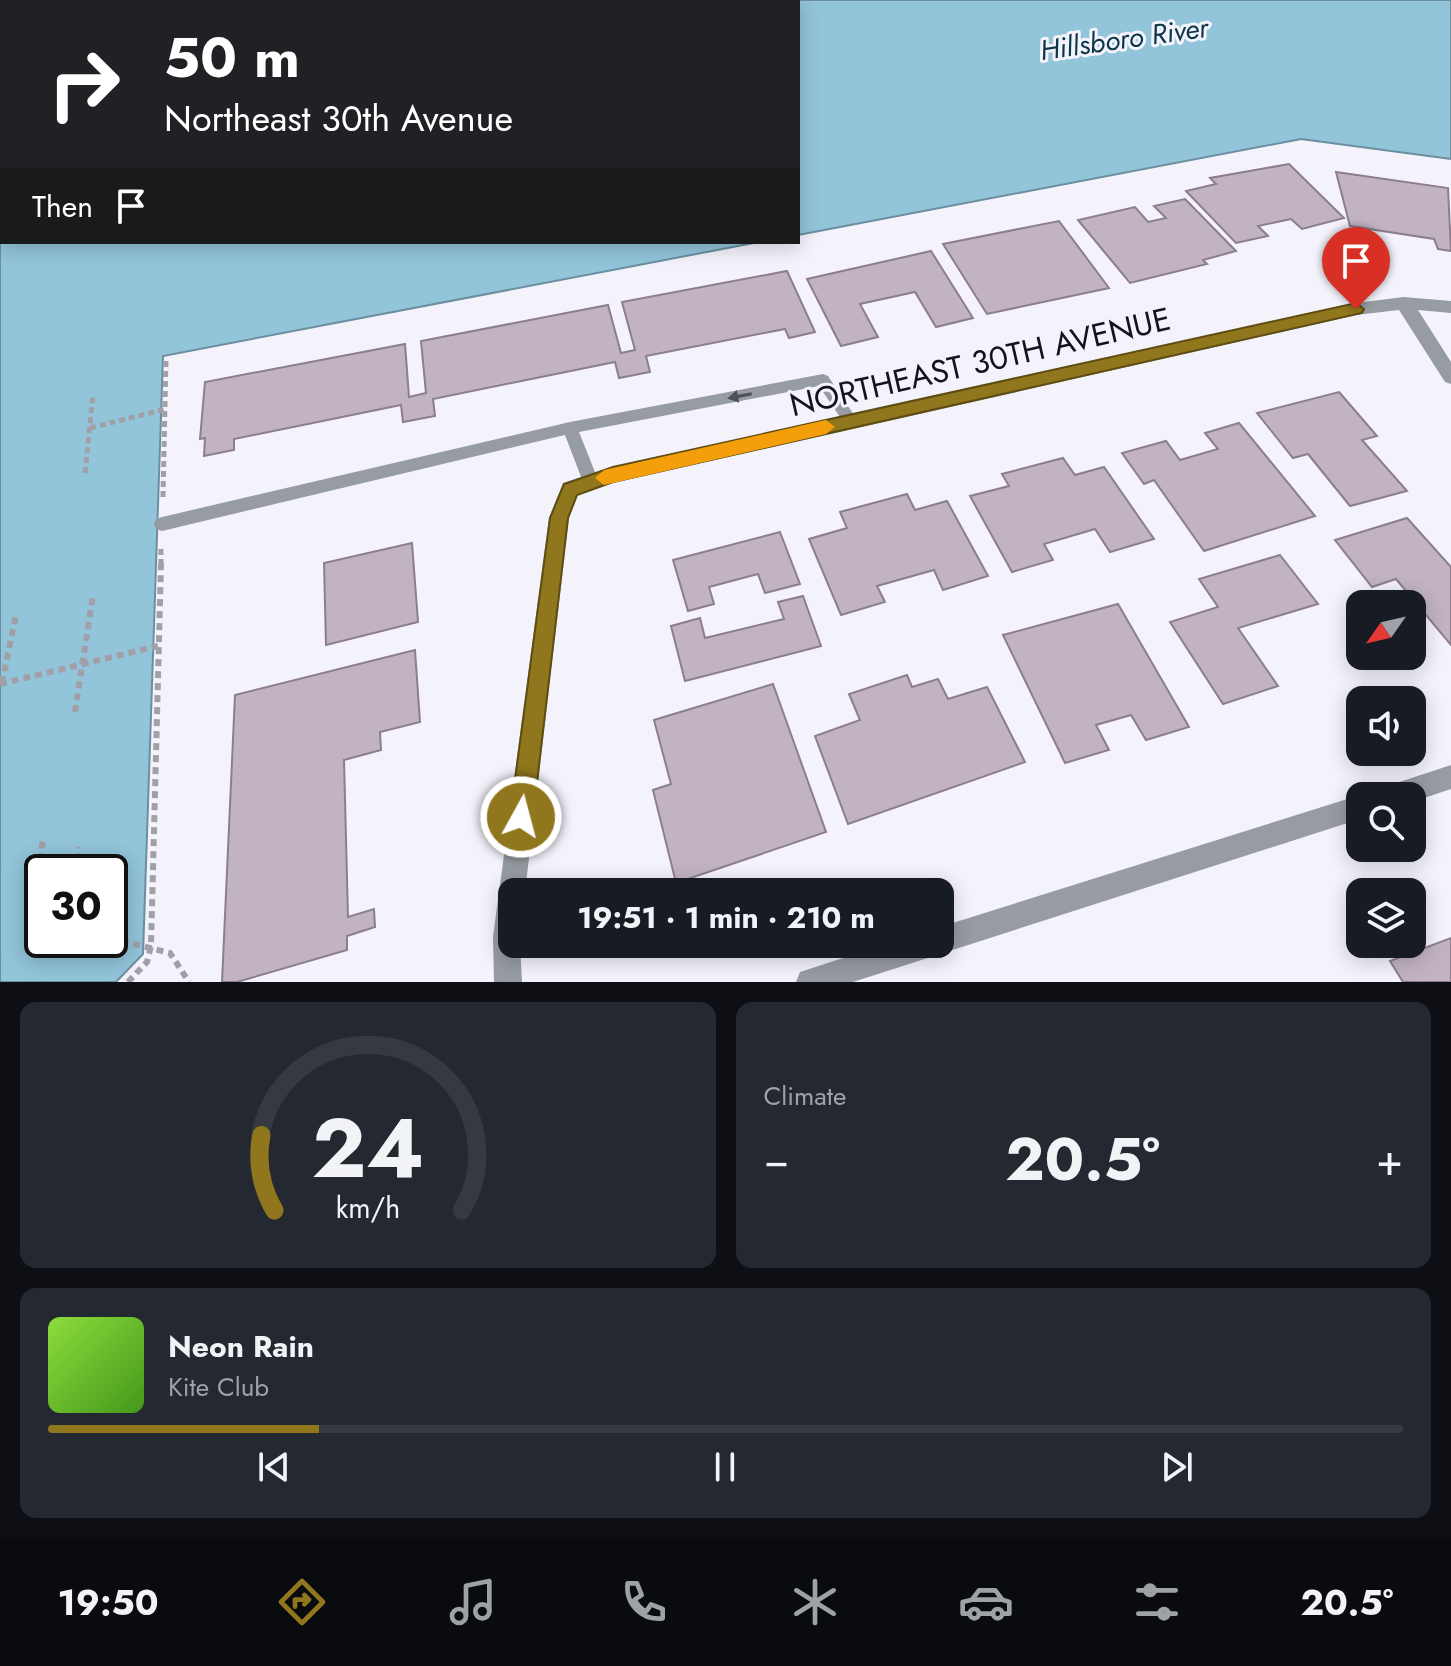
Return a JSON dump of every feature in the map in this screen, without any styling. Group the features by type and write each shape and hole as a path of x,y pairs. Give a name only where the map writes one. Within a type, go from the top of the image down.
{"street":[{"name":"NORTHEAST 30TH AVENUE","path":"581,486 1356,309 1404,303 1451,307"},
{"path":"1404,303 1451,377"},
{"path":"508,982 506,937 559,518 581,486"},
{"path":"1426,785 1451,777"},
{"path":"954,937 1346,811"},
{"path":"810,982 885,958"}],"lane":[{"path":"162,524 570,428 823,380 851,422"},
{"path":"570,428 581,486"}],"path":[{"path":"128,982 147,962 151,946 166,358"},
{"path":"85,473 93,395"},
{"path":"90,428 166,409"},
{"path":"75,712 93,595"},
{"path":"16,615 1,684 158,646"},
{"path":"41,854 43,837"},
{"path":"78,854 79,847"},
{"path":"128,942 170,953 189,982"}],"water":[{"name":"Hillsboro River","path":"800,0 1451,0 1451,159 1301,139 800,235"},
{"path":"0,244 749,244 163,356 143,954 116,982 0,982"}],"building":[{"path":"1289,164 1344,218 1302,229 1291,219 1258,226 1268,236 1236,243 1186,191 1216,184 1210,178"},
{"path":"1336,172 1448,188 1451,251 1438,249 1434,239 1350,226"},
{"path":"1185,199 1236,251 1203,260 1207,264 1130,283 1078,220 1135,207 1148,222 1166,218 1154,206"},
{"path":"1059,221 1109,288 987,314 943,244"},
{"path":"931,251 973,318 936,327 915,292 860,304 878,337 841,346 807,279"},
{"path":"787,271 815,332 789,338 785,329 646,356 650,372 619,378 615,362 433,399 435,416 403,422 401,405 234,439 234,450 204,456 205,438 200,439 205,382 405,344 409,397 426,393 421,341 608,305 621,353 635,350 622,302"},
{"path":"1339,392 1377,436 1362,440 1407,491 1350,506 1308,454 1293,458 1257,413"},
{"path":"1239,423 1315,516 1204,551 1154,480 1144,484 1122,453 1166,441 1180,460 1218,449 1205,433"},
{"path":"1063,458 1075,475 1104,467 1154,539 1110,552 1095,529 1044,544 1053,560 1012,572 970,496 1009,486 1002,474"},
{"path":"907,494 915,510 947,501 988,576 943,590 934,570 877,586 885,602 841,615 809,539 847,528 840,512"},
{"path":"1407,518 1451,567 1451,645 1426,615 1426,590 1405,590 1396,579 1372,587 1335,540"},
{"path":"780,532 800,584 765,593 758,574 709,587 714,604 688,611 673,560"},
{"path":"412,543 418,622 326,645 324,563"},
{"path":"1280,555 1318,604 1238,628 1278,686 1223,704 1170,622 1218,607 1199,579"},
{"path":"803,596 821,646 685,681 671,626 700,618 705,638 784,619 778,602"},
{"path":"1118,604 1189,727 1146,740 1131,715 1096,725 1109,750 1065,763 1003,635"},
{"path":"415,650 420,722 380,732 381,750 344,760 348,917 374,909 375,927 347,936 347,950 237,982 222,982 235,695"},
{"path":"907,675 912,687 938,679 948,699 987,687 1025,762 848,824 815,736 860,720 849,694"},
{"path":"773,684 826,832 691,878 675,878 653,790 671,784 654,720"},
{"path":"1451,938 1451,982 1403,982 1390,961 1426,958 1426,947"}],"slow traffic":[{"path":"604,478 826,427"}],"route":[{"path":"521,817 559,518 570,489 613,475 1356,309"}]}
